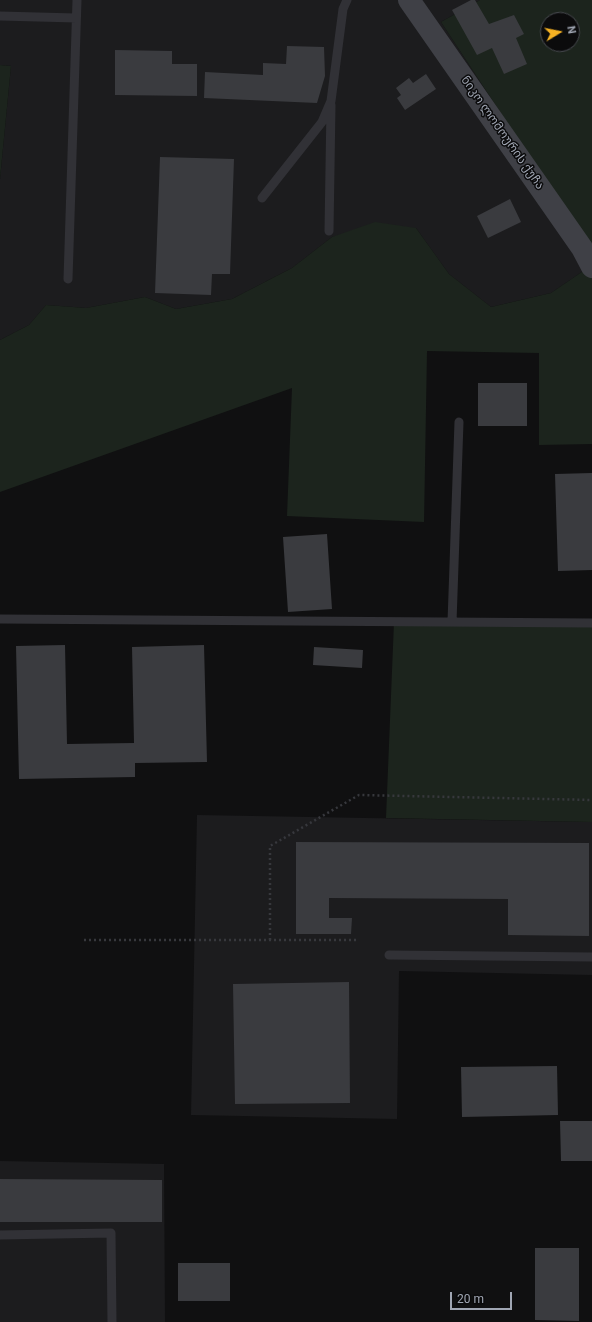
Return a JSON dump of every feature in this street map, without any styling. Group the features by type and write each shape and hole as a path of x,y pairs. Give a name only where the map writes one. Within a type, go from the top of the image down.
{"street":[{"name":"ნიკო ლომოურის ქუჩა","path":"409,0 577,241 592,267"}],"lane":[{"path":"68,279 77,0"},
{"path":"329,231 331,101 343,9 347,0"},
{"path":"0,16 76,18"},
{"path":"262,198 322,122 331,101"},
{"path":"452,622 459,422"},
{"path":"0,619 592,623"},
{"path":"389,955 592,957"},
{"path":"0,1235 111,1234 112,1322"}],"path":[{"path":"270,940 270,846 360,795 592,800"},
{"path":"84,940 359,940"}],"shaded area":[{"path":"0,0 480,0 441,22 592,252 592,265 551,293 491,307 449,274 416,228 332,237 292,268 232,299 176,309 145,297 86,308 46,305 29,325 0,340 0,179 11,66 0,65"},
{"path":"480,0 592,0 592,252 441,22"},
{"path":"0,65 11,66 0,179"},
{"path":"375,222 416,228 449,274 491,307 551,293 592,265 592,444 539,445 539,353 427,351 424,522 287,516 292,388 0,492 0,340 29,325 46,305 86,308 145,297 176,309 232,299 292,268 332,237"},
{"path":"394,622 592,624 592,822 386,818"},
{"path":"197,815 592,822 592,975 399,971 397,1119 191,1115"},
{"path":"0,1161 164,1164 165,1322 0,1322"}],"building":[{"path":"471,0 475,0 489,24 514,15 524,34 516,38 527,64 504,74 492,48 477,55 452,10"},
{"path":"287,46 324,47 325,76 317,103 204,98 205,72 263,75 263,63 286,64"},
{"path":"115,50 172,51 172,64 197,64 197,96 115,95"},
{"path":"426,74 436,89 405,110 397,98 401,95 396,88 409,78 413,83"},
{"path":"160,157 234,159 230,274 212,274 211,295 155,293"},
{"path":"510,199 521,222 488,238 477,216"},
{"path":"478,383 527,383 527,426 478,426"},
{"path":"592,473 592,570 558,571 555,474"},
{"path":"327,534 332,609 288,612 283,537"},
{"path":"65,645 67,744 134,743 132,647 204,645 207,762 135,763 135,777 19,779 16,646"},
{"path":"314,647 363,650 362,668 313,665"},
{"path":"296,842 589,843 589,936 508,935 508,899 329,898 329,918 352,918 351,934 296,934"},
{"path":"349,982 350,1103 235,1104 233,984"},
{"path":"557,1066 558,1115 462,1117 461,1067"},
{"path":"560,1121 592,1121 592,1161 561,1161"},
{"path":"0,1179 162,1180 162,1222 0,1222"},
{"path":"535,1248 579,1248 579,1321 535,1320"},
{"path":"178,1263 230,1263 230,1301 178,1301"}]}
